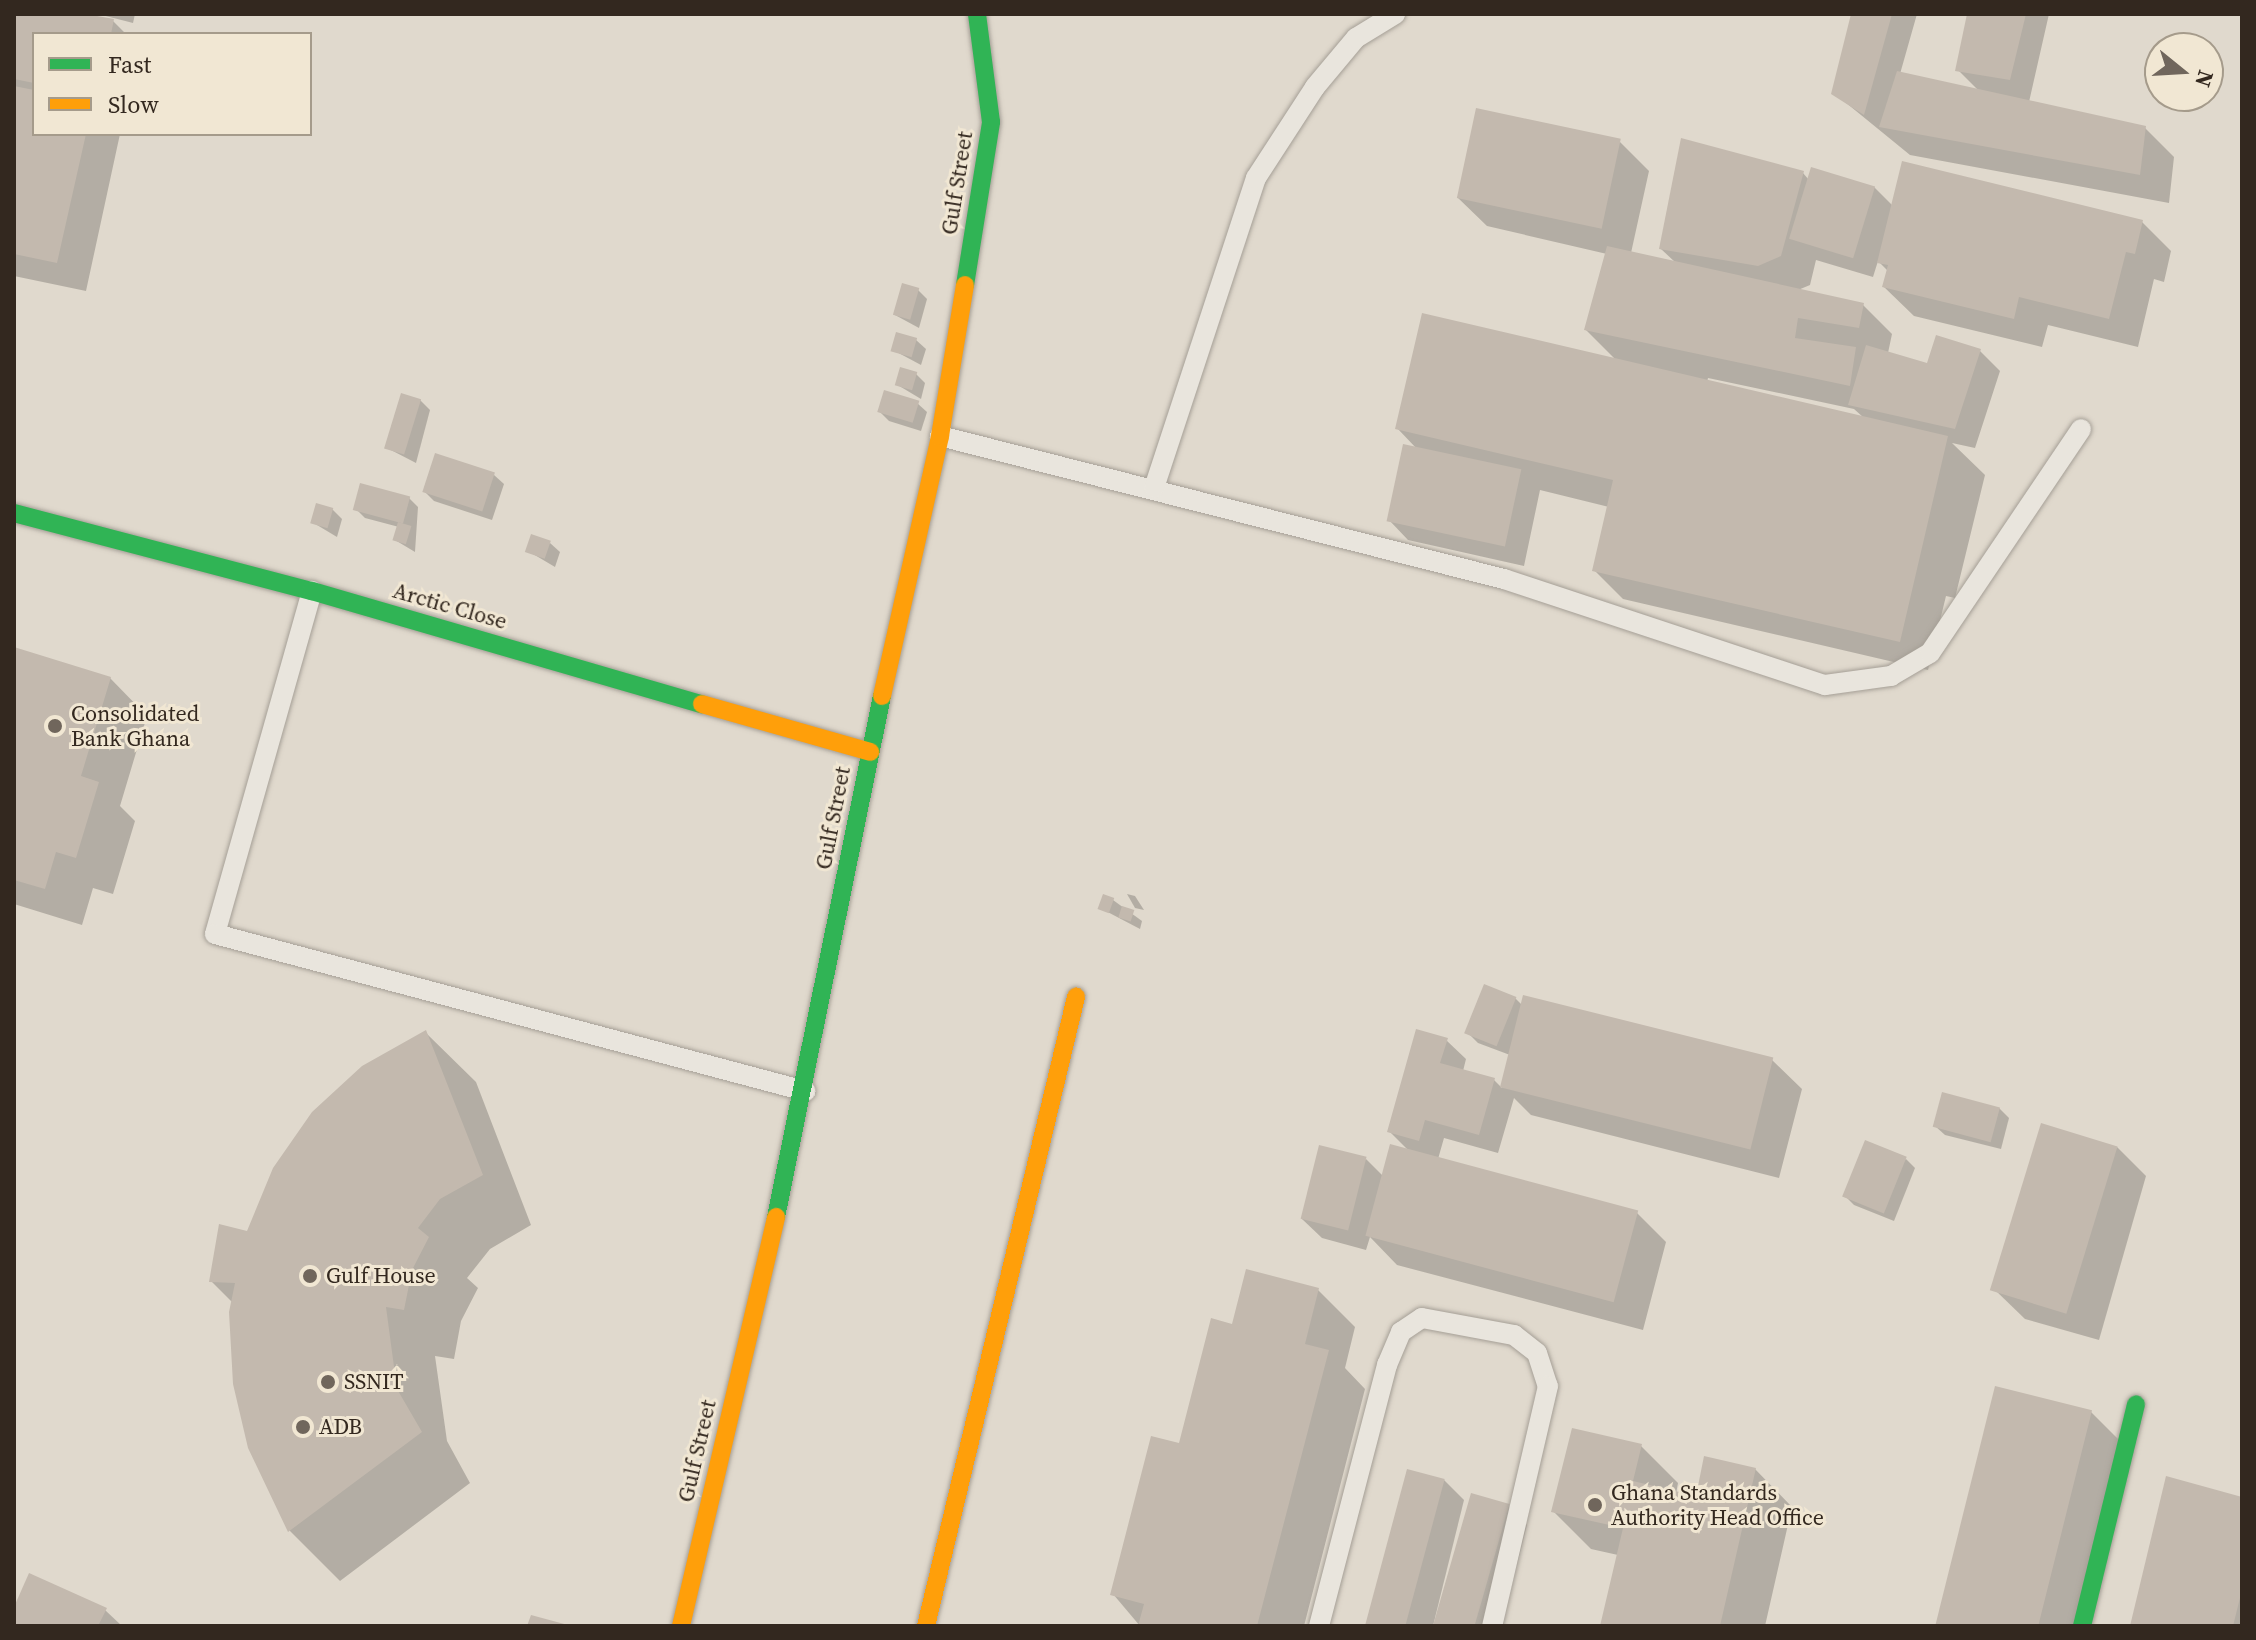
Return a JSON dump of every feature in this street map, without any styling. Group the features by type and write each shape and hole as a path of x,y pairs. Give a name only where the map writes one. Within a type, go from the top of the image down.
{"street":[{"name":"Gulf Street","path":"681,1626 805,1091 870,752 940,436 991,122 977,14"},
{"name":"Arctic Close","path":"14,513 312,591 870,752"},
{"path":"926,1626 1076,997"},
{"path":"2082,1626 2136,1405"}],"lane":[{"path":"1154,488 1256,178 1315,87 1348,48 1395,14"},
{"path":"940,436 1504,579 1825,685 1860,684 1891,676 1930,653 2081,429"},
{"path":"312,591 215,934 805,1091"},
{"path":"1319,1626 1387,1365 1401,1332 1422,1318 1514,1335 1537,1353 1548,1386 1492,1626"}],"building":[{"path":"14,14 86,14 114,19 111,32 32,32 32,83 14,79"},
{"path":"1851,14 1892,14 1864,115 1831,94"},
{"path":"1967,14 2026,14 2010,80 1955,71"},
{"path":"1897,71 2146,126 2140,175 1879,127"},
{"path":"14,86 32,90 32,136 86,136 57,263 14,254"},
{"path":"1476,108 1621,139 1602,229 1457,198"},
{"path":"1681,138 1804,171 1781,256 1758,266 1659,249"},
{"path":"1902,161 2143,220 2135,254 2126,252 2109,319 2019,297 2014,319 1882,287 1888,265 1877,263"},
{"path":"1811,167 1875,187 1853,258 1789,239"},
{"path":"1607,246 1864,303 1859,328 1798,318 1795,338 1856,347 1850,386 1584,330"},
{"path":"902,283 919,288 910,320 893,315"},
{"path":"1422,313 1948,436 1900,642 1592,571 1613,480 1395,429"},
{"path":"896,332 917,338 912,357 890,351"},
{"path":"1936,335 1981,349 1955,429 1848,405 1866,345 1927,363"},
{"path":"900,367 917,372 912,390 895,385"},
{"path":"884,390 919,401 913,423 877,412"},
{"path":"401,393 421,399 404,455 384,448"},
{"path":"1403,444 1521,469 1505,546 1387,521"},
{"path":"435,453 495,472 482,511 422,492"},
{"path":"360,483 410,496 403,524 353,510"},
{"path":"316,503 333,508 328,528 310,523"},
{"path":"398,522 411,526 406,544 392,540"},
{"path":"531,534 551,541 545,559 525,552"},
{"name":"Consolidated Bank Ghana","path":"14,647 111,677 81,776 99,782 76,858 56,852 45,889 14,880"},
{"path":"1103,894 1114,898 1109,913 1098,909"},
{"path":"1122,906 1134,910 1131,921 1118,917"},
{"path":"1484,984 1516,997 1497,1046 1464,1033"},
{"path":"1523,995 1773,1057 1750,1150 1500,1087"},
{"path":"1416,1029 1448,1038 1440,1063 1495,1078 1479,1135 1425,1120 1419,1141 1387,1132"},
{"name":"Gulf House","path":"426,1030 483,1175 440,1199 418,1228 429,1237 412,1270 404,1310 386,1307 397,1389 422,1432 288,1532 248,1448 233,1384 229,1312 235,1283 209,1282 219,1224 247,1231 273,1168 312,1112 362,1066"},
{"path":"1942,1092 2000,1108 1991,1142 1933,1127"},
{"path":"2041,1123 2118,1146 2066,1314 1990,1290"},
{"path":"1865,1140 1907,1157 1884,1213 1842,1197"},
{"path":"1390,1144 1638,1211 1614,1302 1365,1236"},
{"path":"1319,1145 1367,1157 1348,1231 1301,1219"},
{"path":"1246,1269 1319,1288 1305,1344 1329,1350 1257,1626 1138,1626 1144,1604 1110,1595 1151,1436 1179,1443 1211,1318 1232,1324"},
{"path":"1995,1386 2092,1410 2038,1626 1935,1626"},
{"path":"1572,1428 1642,1444 1633,1481 1696,1496 1704,1456 1756,1468 1720,1626 1600,1626 1623,1528 1551,1512"},
{"path":"1407,1469 1445,1479 1405,1626 1365,1625"},
{"path":"2166,1476 2242,1497 2242,1590 2233,1626 2130,1626"},
{"path":"1471,1493 1509,1504 1474,1626 1433,1626"},
{"path":"29,1573 107,1608 98,1626 14,1626 14,1607"},
{"path":"531,1615 568,1625 568,1626 527,1626"}],"traffic: fast":[{"path":"965,285 991,122 977,14"},
{"path":"14,513 312,591 702,704"},
{"path":"776,1217 882,696"},
{"path":"2082,1626 2136,1405"}],"traffic: slow":[{"path":"882,696 940,436 965,285"},
{"path":"702,704 870,752"},
{"path":"926,1626 1076,997"},
{"path":"681,1626 776,1217"}],"place":[{"name":"Consolidated Bank Ghana","path":"55,726"},
{"name":"Gulf House","path":"310,1276"},
{"name":"SSNIT","path":"328,1382"},
{"name":"ADB","path":"303,1427"},
{"name":"Ghana Standards Authority Head Office","path":"1595,1505"}]}
